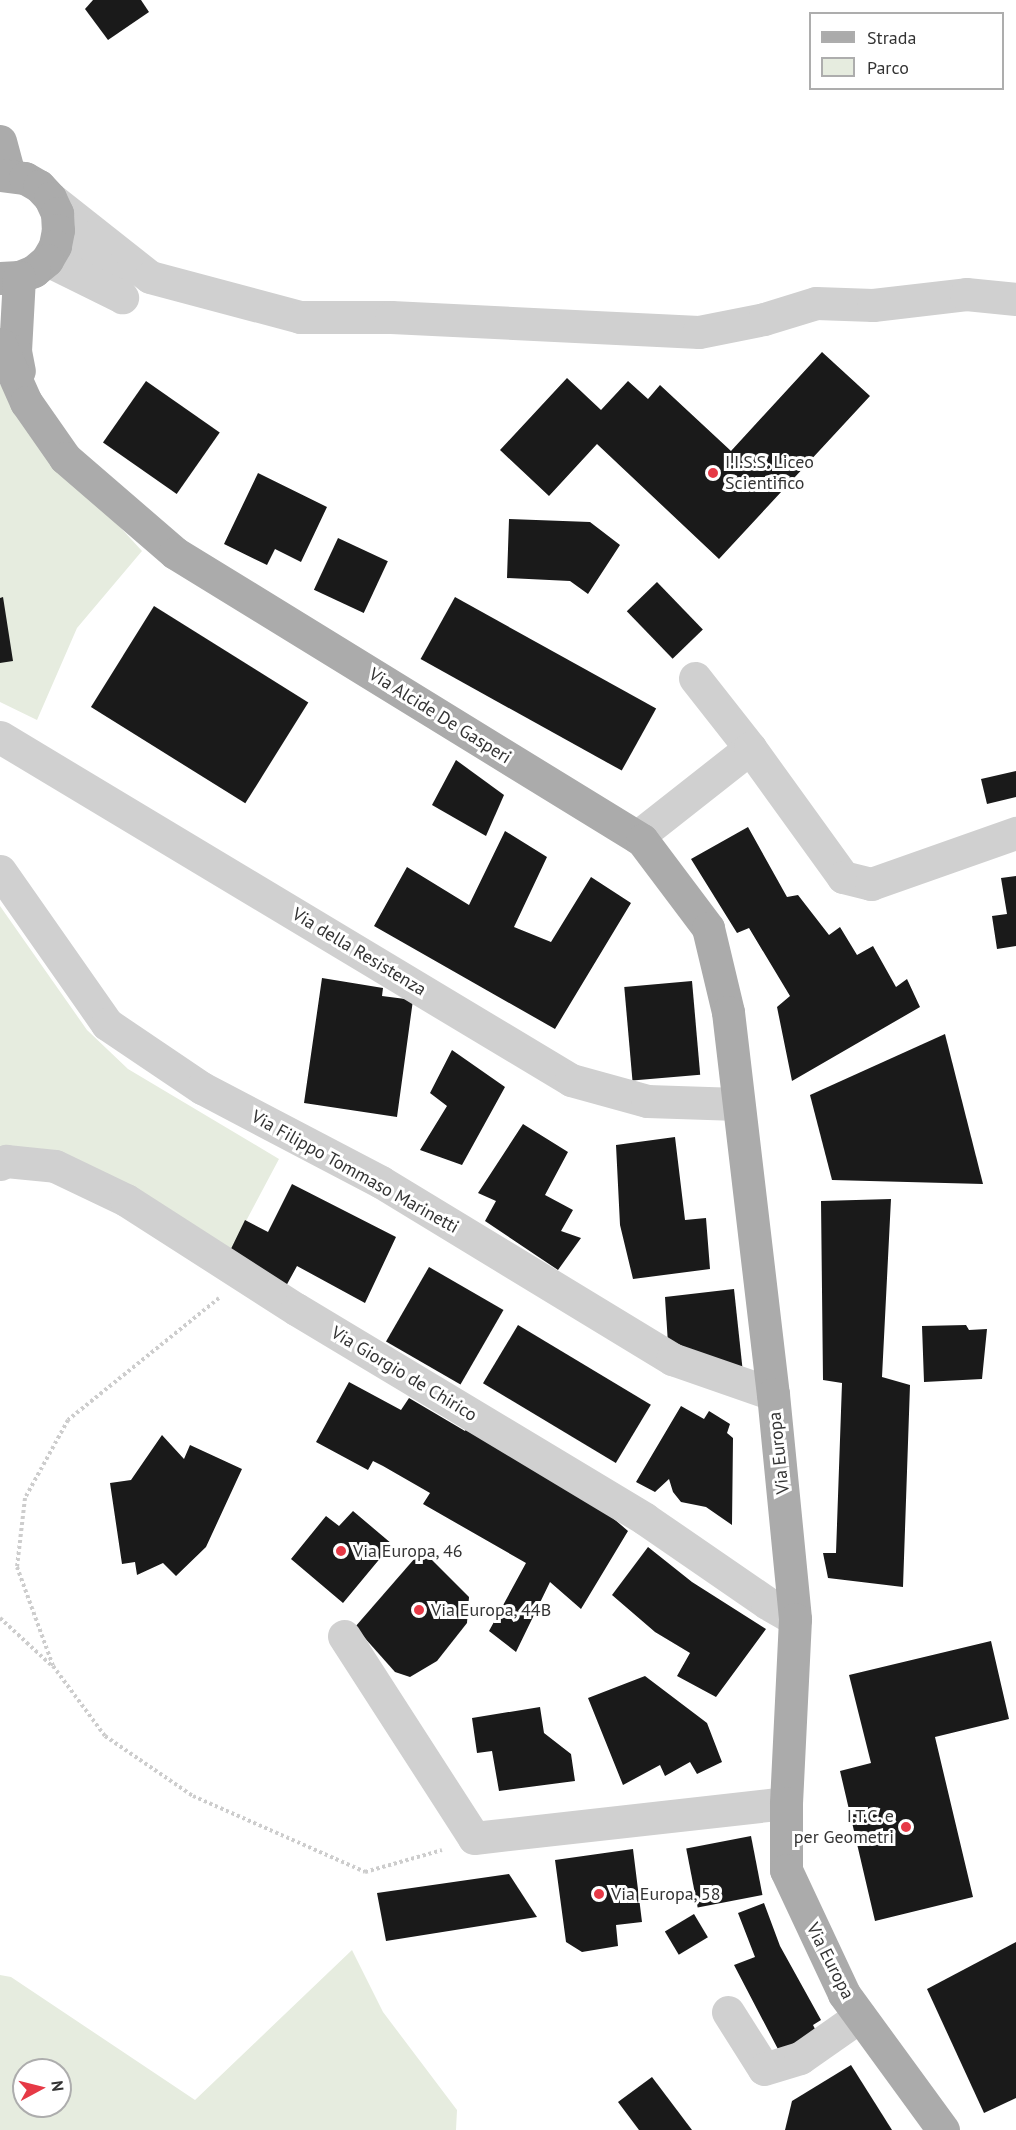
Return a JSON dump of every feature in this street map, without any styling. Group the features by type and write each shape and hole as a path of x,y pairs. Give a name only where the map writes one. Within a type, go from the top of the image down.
{"main road":[{"path":"0,141 4,175 25,178 39,186 50,198 57,213 58,230 55,246 46,260 34,271 10,278 15,351 26,402"},
{"path":"0,344 26,402"},
{"name":"Via Alcide De Gasperi","path":"26,402 65,458 175,553 637,837 708,928 728,1012 738,1104"},
{"name":"Via Europa","path":"738,1104 773,1394 795,1619 786,1803 786,1870 844,1994 943,2130"}],"street":[{"path":"46,260 122,297 50,198"},
{"path":"50,198 150,277 300,317 391,317 699,332 764,319 816,303 873,305 966,294 1016,299"},
{"path":"695,678 750,748 843,877 871,884 1016,833"},
{"name":"Via della Resistenza","path":"0,737 571,1080 647,1101 738,1104"},
{"path":"637,837 750,748"},
{"name":"Via Filippo Tommaso Marinetti","path":"0,871 107,1024 202,1088 381,1182 672,1359 773,1394"},
{"name":"Via Giorgio de Chirico","path":"0,1164 6,1161 56,1166 126,1200 246,1277 645,1519 767,1603 795,1619"},
{"path":"344,1636 474,1838 786,1803"},
{"path":"728,2012 764,2068 800,2058 860,2016"}],"path":[{"path":"53,1666 17,1567 24,1498 68,1420 246,1277"},
{"path":"0,1618 53,1666 105,1736 192,1796 365,1872 474,1838"}],"green space":[{"path":"0,384 30,429 142,551 77,628 37,720 0,702"},
{"path":"0,906 87,1030 128,1069 279,1159 228,1255 126,1200 0,1165"},
{"path":"352,1950 383,2012 457,2110 456,2130 0,2130 0,1975 11,1977 195,2100"}],"building":[{"path":"93,0 141,0 149,12 108,40 85,9"},
{"name":"I.I.S.S. Liceo Scientifico","path":"822,352 870,396 719,559 597,444 549,496 500,450 567,378 601,410 628,381 648,399 660,385 731,451"},
{"path":"146,381 220,433 177,494 103,442"},
{"path":"258,473 327,507 301,562 275,549 267,565 224,544"},
{"path":"509,519 590,522 620,545 588,594 570,581 507,578"},
{"path":"338,538 388,561 364,613 314,590"},
{"path":"657,582 703,629 673,659 627,611"},
{"path":"3,597 13,661 0,663 0,598"},
{"path":"455,597 656,709 622,771 421,659"},
{"path":"154,606 308,702 245,803 91,707"},
{"path":"456,760 504,795 486,836 432,805"},
{"path":"1016,771 1016,797 987,804 981,779"},
{"path":"748,827 787,897 798,895 829,935 840,927 857,955 873,946 896,987 907,979 920,1007 792,1081 777,1007 790,996 749,928 737,933 691,859"},
{"path":"505,831 547,857 514,927 551,942 591,877 631,903 555,1029 374,926 407,867 469,905"},
{"path":"1016,876 1016,946 997,949 992,916 1007,914 1001,878"},
{"path":"322,978 383,988 382,996 413,1000 397,1117 304,1103"},
{"path":"692,981 700,1075 632,1081 624,987"},
{"path":"945,1034 983,1184 832,1180 810,1095"},
{"path":"452,1050 505,1087 462,1165 420,1150 447,1106 430,1093"},
{"path":"523,1124 568,1152 545,1195 573,1210 561,1231 581,1238 558,1270 485,1221 496,1201 478,1193"},
{"path":"675,1137 685,1220 706,1218 710,1269 633,1279 620,1225 616,1145"},
{"path":"292,1184 396,1237 365,1303 297,1266 285,1288 228,1255 245,1220 268,1232"},
{"path":"891,1199 882,1377 910,1385 903,1587 828,1578 823,1553 836,1553 842,1383 823,1380 821,1201"},
{"path":"429,1267 503,1310 460,1384 386,1341"},
{"path":"734,1289 743,1373 668,1344 665,1297"},
{"path":"518,1325 651,1405 616,1463 483,1383"},
{"path":"966,1325 969,1330 987,1329 982,1379 924,1382 922,1326"},
{"path":"349,1382 401,1410 409,1398 465,1431 469,1424 572,1483 628,1531 581,1609 550,1582 516,1652 489,1631 526,1563 423,1504 430,1493 373,1461 368,1470 316,1442"},
{"path":"681,1406 704,1419 709,1411 730,1424 727,1433 733,1438 732,1525 706,1507 681,1502 673,1492 669,1479 655,1492 636,1482"},
{"path":"162,1435 184,1459 190,1445 242,1469 206,1547 176,1576 163,1563 137,1575 135,1562 122,1564 110,1483 131,1480"},
{"name":"Via Europa, 46","path":"353,1511 392,1544 343,1603 291,1559 326,1516 339,1526"},
{"path":"648,1547 692,1582 766,1629 716,1697 677,1676 690,1653 655,1632 612,1595"},
{"name":"Via Europa, 44B","path":"422,1550 469,1597 467,1623 437,1661 410,1677 395,1672 355,1627"},
{"path":"991,1641 1009,1719 935,1737 973,1897 875,1921 840,1771 871,1763 849,1675"},
{"path":"645,1676 707,1723 722,1762 697,1774 690,1762 665,1776 660,1765 623,1785 588,1698"},
{"path":"540,1707 544,1733 571,1754 575,1781 499,1791 492,1751 477,1753 472,1718"},
{"path":"751,1836 762,1895 698,1907 686,1849"},
{"name":"Via Europa, 58","path":"633,1849 642,1922 616,1925 618,1946 582,1952 566,1942 555,1860"},
{"path":"509,1874 537,1917 386,1941 377,1893"},
{"path":"764,1903 780,1946 821,2020 813,2025 817,2033 780,2053 734,1965 755,1957 738,1913"},
{"path":"694,1914 708,1937 679,1955 665,1932"},
{"path":"1016,1942 1016,2098 984,2113 927,1989"},
{"path":"851,2065 892,2130 785,2130 792,2101"},
{"path":"652,2077 692,2130 639,2130 618,2102"}],"place":[{"name":"I.I.S.S. Liceo Scientifico","path":"713,473"},
{"name":"Via Europa, 46","path":"341,1551"},
{"name":"Via Europa, 44B","path":"419,1610"},
{"name":"I.T.C. e per Geometri","path":"906,1827"},
{"name":"Via Europa, 58","path":"599,1894"}]}
